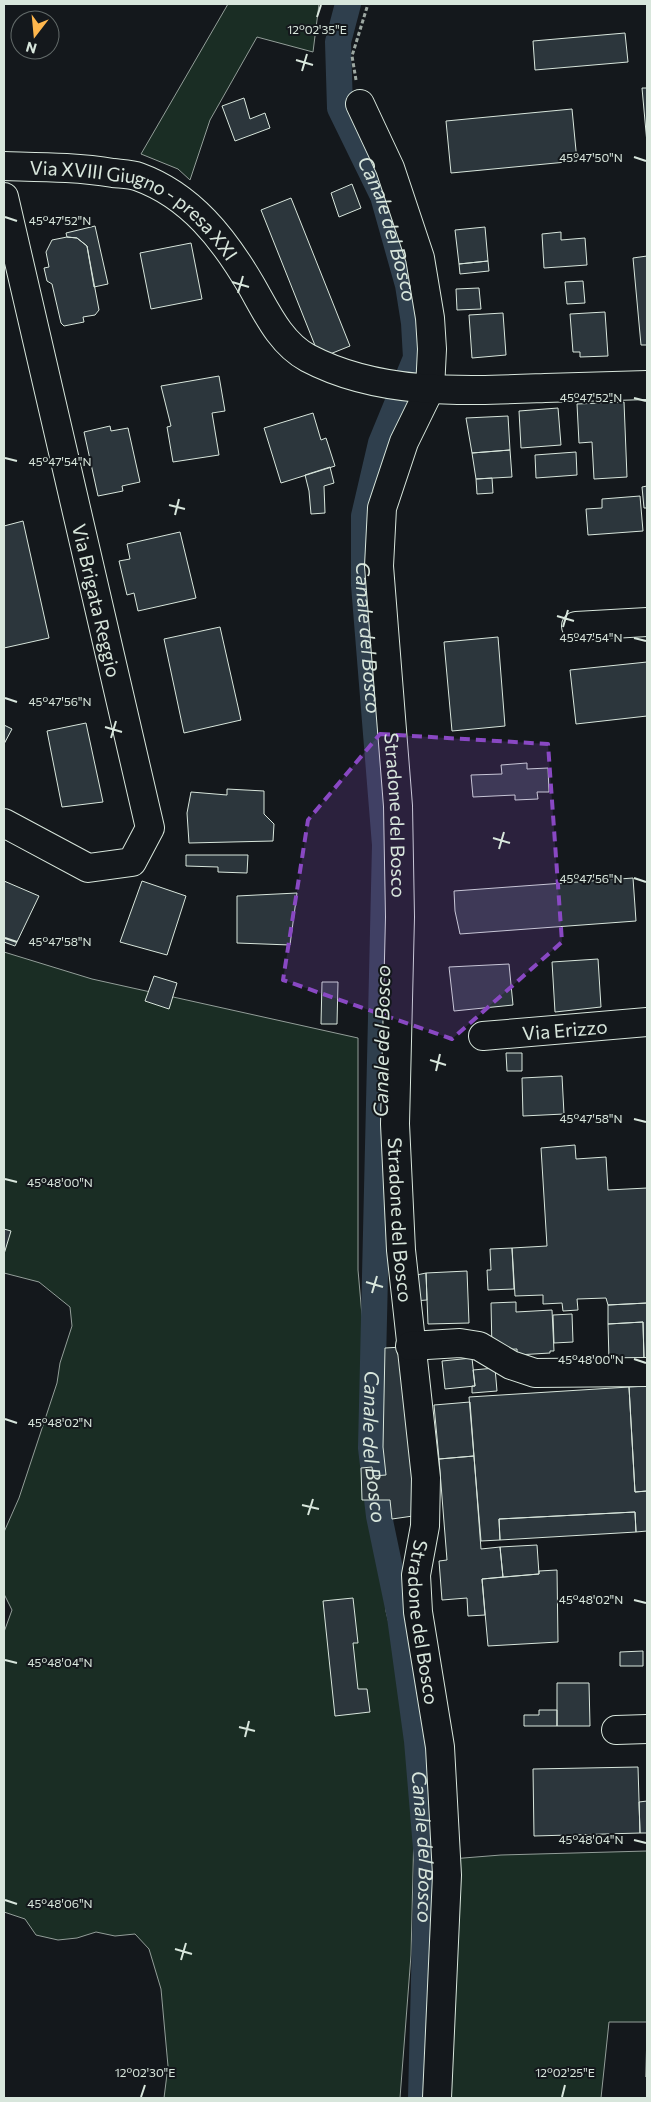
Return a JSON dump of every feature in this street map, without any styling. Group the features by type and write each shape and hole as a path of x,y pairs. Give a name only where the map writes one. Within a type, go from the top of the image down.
{"street":[{"name":"Stradone del Bosco","path":"360,104 390,168 420,258 431,326 432,349 423,389 382,508 379,566 398,806 400,917 395,1124 401,1250 410,1346 426,1478 426,1526 416,1576 418,1612 440,1747 447,1874 437,2098"},
{"name":"Via XVIII Giugno - presa XXI","path":"4,166 101,171 138,177 171,192 195,211 233,255 284,339 306,357 336,372 423,389 497,390 647,385"},
{"name":"Via Brigata Reggio","path":"4,197 150,828 132,862 88,868 4,823"},
{"path":"576,626 647,622"},
{"name":"Via Erizzo","path":"483,1036 647,1022"},
{"path":"410,1346 460,1343 479,1346 511,1365 535,1373 647,1372"},
{"path":"616,1730 647,1730"}],"path":[{"path":"360,104 352,56 368,4"}],"highlighted area":[{"path":"380,734 548,744 562,942 452,1039 283,980 308,820"}],"green space":[{"path":"228,4 319,4 313,52 257,37 210,120 190,180 178,169 141,154"},
{"path":"4,952 92,979 358,1038 358,1270 364,1338 388,1440 393,1500 386,1575 386,1611 400,1667 409,1724 414,1830 411,1955 400,2098 164,2098 168,2066 161,1989 149,1949 135,1934 115,1936 96,1932 77,1938 58,1940 36,1935 25,1919 4,1912 4,1632 12,1610 4,1594 4,1532 19,1498 57,1383 60,1363 72,1326 70,1307 39,1282 4,1273"},
{"path":"647,1851 647,2022 609,2022 601,2098 438,2098 451,1859 501,1855"}],"building":[{"path":"625,33 628,62 535,70 533,41"},
{"path":"642,88 647,88 647,143"},
{"path":"244,98 250,119 265,113 270,128 235,141 222,106"},
{"path":"572,109 577,161 451,173 446,121"},
{"path":"352,184 361,208 339,217 331,193"},
{"path":"291,198 350,346 320,358 261,210"},
{"path":"95,226 108,284 94,287 87,246 77,238 67,237 66,233"},
{"path":"485,227 488,261 459,264 455,230"},
{"path":"561,232 561,240 585,238 587,265 544,268 542,234"},
{"path":"67,237 77,238 87,246 99,310 95,315 83,317 84,322 64,326 61,323 52,284 47,281 44,268 49,267 46,252 52,240"},
{"path":"191,243 202,299 151,309 140,253"},
{"path":"647,256 647,345 641,345 633,258"},
{"path":"488,261 489,271 460,274 459,264"},
{"path":"583,281 585,303 567,304 565,282"},
{"path":"479,288 481,309 457,310 456,289"},
{"path":"605,312 608,356 580,357 580,352 573,352 570,314"},
{"path":"503,313 506,355 472,358 469,315"},
{"path":"219,376 225,411 212,413 219,455 173,462 167,427 171,426 161,386"},
{"path":"624,402 627,477 594,479 592,442 579,443 577,404"},
{"path":"558,408 561,445 521,448 519,411"},
{"path":"313,413 321,440 326,438 335,466 281,483 264,428"},
{"path":"508,416 510,450 472,453 466,418"},
{"path":"110,426 111,431 128,428 140,482 122,486 123,491 98,496 84,432"},
{"path":"510,450 512,477 476,479 472,453"},
{"path":"576,452 577,475 536,478 535,455"},
{"path":"330,467 334,483 324,486 325,513 311,514 309,491 305,475"},
{"path":"492,478 493,493 477,494 476,479"},
{"path":"647,486 647,508 644,508 642,487"},
{"path":"640,496 643,531 588,535 586,509 602,508 602,499"},
{"path":"23,521 49,638 4,648 4,526"},
{"path":"180,532 196,598 138,611 134,593 127,595 119,561 130,559 127,544"},
{"path":"220,627 241,720 184,733 164,639"},
{"path":"498,637 505,726 452,731 444,642"},
{"path":"647,662 647,716 576,724 570,670"},
{"path":"86,723 103,802 62,807 47,731"},
{"path":"4,725 12,729 4,744"},
{"path":"527,763 527,769 548,768 549,792 537,792 538,799 515,800 515,795 473,797 471,775 502,774 501,765"},
{"path":"227,789 264,791 264,814 274,824 273,841 189,843 187,813 191,792 227,795"},
{"path":"186,855 248,855 247,873 218,872 218,867 186,866"},
{"path":"633,878 636,921 460,934 455,911 454,891"},
{"path":"4,881 39,896 15,946 4,942"},
{"path":"142,881 186,896 167,955 120,942"},
{"path":"297,893 290,945 237,943 237,896"},
{"path":"598,959 601,1007 555,1012 552,962"},
{"path":"509,964 513,1005 454,1011 449,967"},
{"path":"154,976 177,983 169,1009 145,1001"},
{"path":"322,982 338,982 337,1024 321,1024"},
{"path":"506,1053 522,1053 522,1071 507,1071"},
{"path":"562,1076 564,1114 523,1116 522,1078"},
{"path":"575,1145 576,1159 606,1157 608,1190 647,1188 647,1303 608,1305 606,1298 577,1299 578,1310 563,1311 562,1303 543,1304 543,1295 515,1296 512,1248 547,1246 541,1148"},
{"path":"4,1229 11,1231 4,1254"},
{"path":"512,1248 514,1289 488,1290 487,1270 491,1270 490,1249"},
{"path":"467,1271 469,1323 428,1324 426,1273"},
{"path":"426,1273 427,1300 413,1301 412,1276"},
{"path":"516,1302 516,1312 552,1310 554,1351 550,1351 550,1353 517,1355 517,1349 492,1350 491,1303"},
{"path":"647,1303 647,1359 644,1359 643,1322 608,1324 608,1305"},
{"path":"572,1314 573,1342 554,1343 553,1315"},
{"path":"643,1322 644,1359 609,1360 608,1324"},
{"path":"402,1347 408,1443 415,1442 420,1515 392,1519 390,1500 362,1500 361,1468 372,1467 373,1476 386,1475 383,1447 385,1348"},
{"path":"472,1358 475,1386 445,1389 442,1361"},
{"path":"495,1368 497,1391 472,1393 472,1386 475,1386 473,1370"},
{"path":"647,1386 647,1491 635,1492 629,1387"},
{"path":"629,1387 635,1492 647,1491 647,1531 636,1532 635,1512 499,1519 500,1540 481,1541 469,1397"},
{"path":"470,1402 474,1456 439,1459 434,1405"},
{"path":"474,1456 481,1549 500,1547 503,1577 482,1579 485,1615 468,1616 467,1598 442,1600 439,1561 447,1560 439,1459"},
{"path":"635,1512 636,1532 500,1540 499,1519"},
{"path":"537,1545 539,1574 503,1577 500,1547"},
{"path":"557,1570 558,1642 488,1646 482,1579 539,1574 539,1571"},
{"path":"353,1598 358,1643 353,1643 358,1689 367,1689 370,1712 335,1716 323,1601"},
{"path":"643,1651 643,1666 620,1666 620,1652"},
{"path":"557,1683 589,1683 590,1726 557,1726"},
{"path":"539,1710 557,1710 557,1726 524,1726 524,1715 539,1715"},
{"path":"638,1767 640,1833 534,1836 533,1769"},
{"path":"647,1801 647,1833 640,1833 639,1802"},
{"path":"647,2024 647,2077 646,2077"}],"waterway":[{"name":"Canale del Bosco","path":"348,4 338,42 340,108 383,196 408,285 414,323 416,358 381,443 364,516 364,585 385,845 371,1448 379,1516 400,1617 417,1741 427,1860 421,2098"}]}
